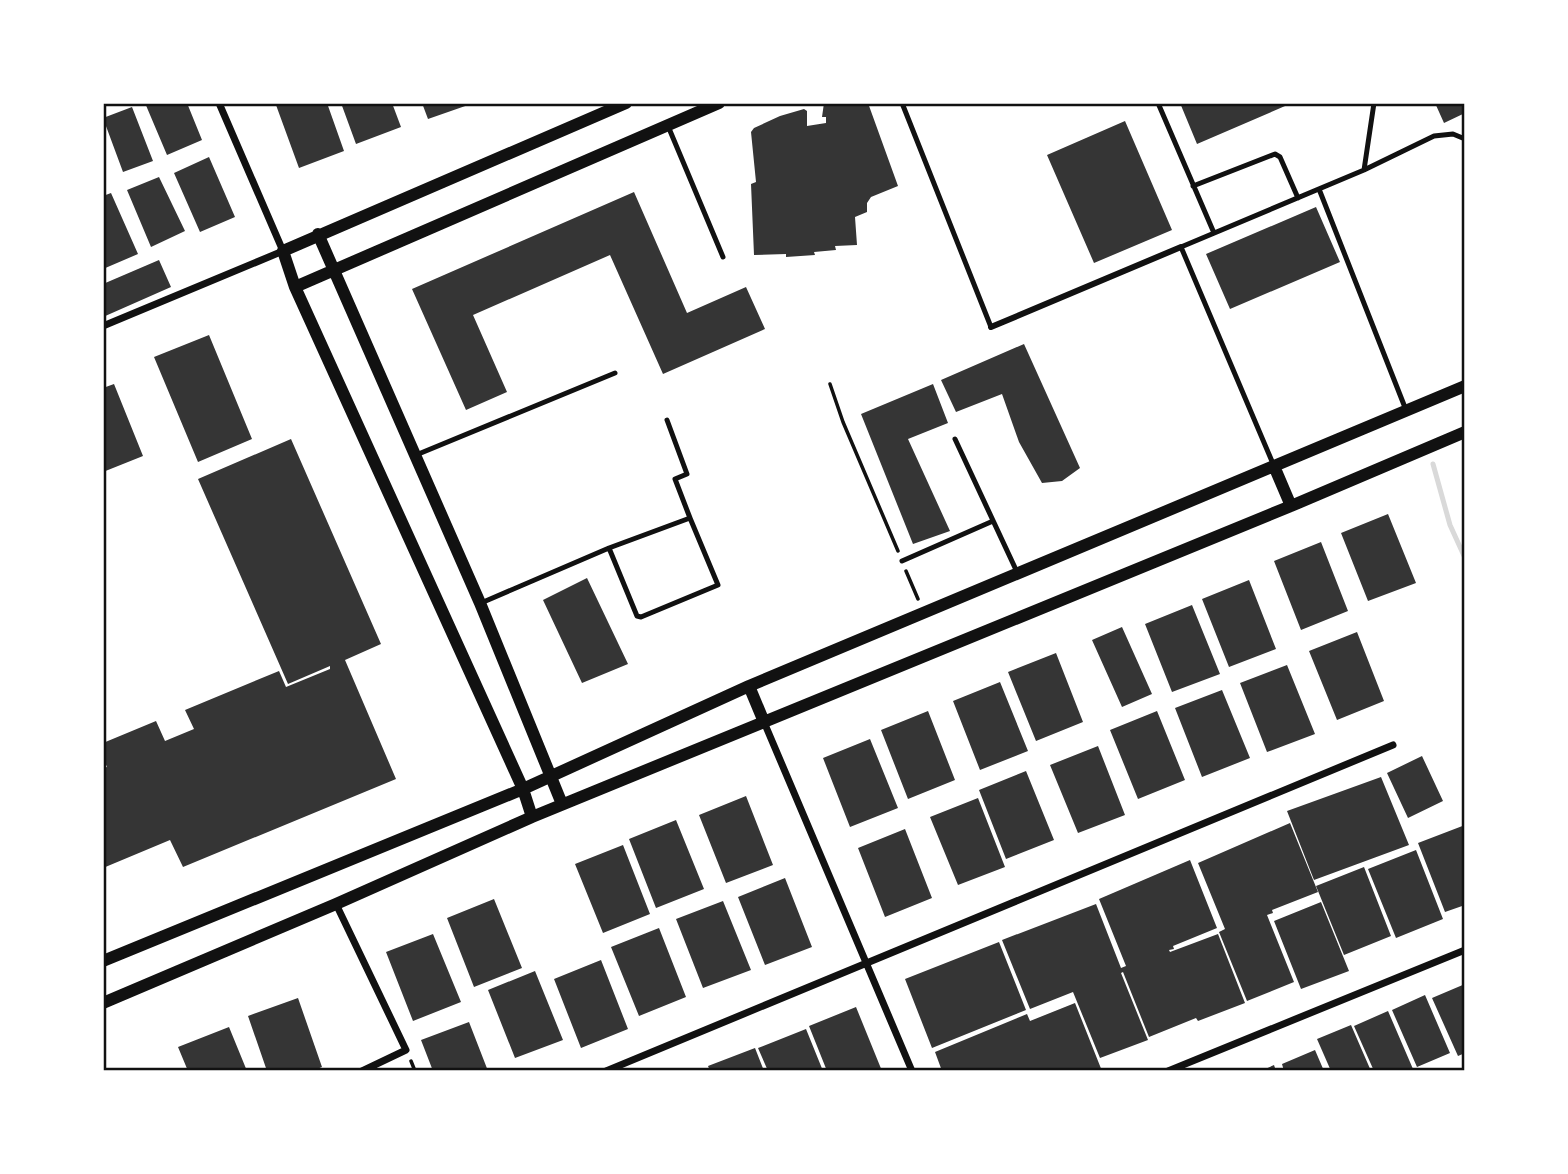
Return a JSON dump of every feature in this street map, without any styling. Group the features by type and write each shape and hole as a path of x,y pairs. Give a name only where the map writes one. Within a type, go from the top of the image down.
{"street":[{"path":"219,103 283,251 295,287 523,789 532,817"},
{"path":"103,327 626,103"},
{"path":"295,287 719,103"},
{"path":"318,234 480,603 562,804"},
{"path":"991,327 1181,247"},
{"path":"103,961 523,789 750,686 1465,386"},
{"path":"103,1003 562,804 1291,506 1465,432"},
{"path":"1274,466 1291,506"},
{"path":"750,686 912,1071"},
{"path":"606,1071 1393,745"},
{"path":"336,904 406,1050 362,1071"},
{"path":"1168,1071 1465,950"},
{"path":"383,1062 387,1071"}],"lane":[{"path":"902,103 991,327"},
{"path":"1158,103 1214,233"},
{"path":"1364,170 1374,103"},
{"path":"668,126 723,257"},
{"path":"1274,466 1181,247 1364,170 1434,136 1453,134 1465,139"},
{"path":"1194,186 1275,154 1280,157 1298,198"},
{"path":"1319,189 1406,410"},
{"path":"416,455 615,373"},
{"path":"609,548 637,616 641,617 718,585 675,479 687,474 667,420"},
{"path":"955,439 1018,575"},
{"path":"480,603 609,548 690,518"},
{"path":"902,561 993,521"}],"path":[{"path":"830,384 843,422 924,614"}],"building":[{"path":"145,103 187,103 202,140 167,155"},
{"path":"327,103 344,151 299,168 276,105"},
{"path":"341,103 392,103 401,127 356,144"},
{"path":"422,103 471,103 471,104 428,119"},
{"path":"824,103 868,103 898,186 871,197 867,203 867,212 855,217 857,245 835,246 836,250 814,252 815,255 754,255 751,184 756,182 751,132 780,116 804,109 807,111 807,126 826,123 826,117 822,117"},
{"path":"1180,103 1292,103 1197,144"},
{"path":"1435,103 1465,103 1465,113 1444,123"},
{"path":"132,107 153,161 123,172 103,118"},
{"path":"1125,121 1172,230 1094,263 1047,155"},
{"path":"209,157 235,217 200,232 174,173"},
{"path":"159,177 185,231 151,247 127,190"},
{"path":"634,192 687,313 746,287 765,329 663,374 610,255 473,315 507,392 466,410 412,289"},
{"path":"111,193 138,254 103,269 103,196"},
{"path":"1316,207 1340,262 1230,309 1206,254"},
{"path":"159,260 171,287 103,317 103,284"},
{"path":"209,335 252,439 198,462 154,357"},
{"path":"1024,344 1080,468 1062,481 1042,483 1019,442 1002,394 956,412 941,380"},
{"path":"114,384 143,456 103,472 103,388"},
{"path":"933,384 948,423 908,439 950,531 913,544 861,414"},
{"path":"291,439 381,644 345,660 396,779 183,867 170,840 103,868 103,768 107,767 103,758 103,743 156,721 165,741 194,729 185,710 279,671 286,687 330,669 330,666 288,684 198,479"},
{"path":"1388,514 1416,583 1368,601 1341,533"},
{"path":"1321,542 1348,611 1301,630 1274,561"},
{"path":"587,578 628,664 582,683 543,600"},
{"path":"1249,580 1276,649 1229,667 1202,599"},
{"path":"1192,605 1220,674 1172,692 1145,624"},
{"path":"1122,627 1152,694 1122,707 1092,640"},
{"path":"1357,632 1384,701 1337,720 1309,651"},
{"path":"1056,653 1083,722 1036,741 1008,672"},
{"path":"1287,665 1315,734 1267,752 1240,683"},
{"path":"1000,682 1028,751 980,770 953,701"},
{"path":"1222,690 1250,758 1202,777 1175,708"},
{"path":"928,711 955,780 908,799 881,730"},
{"path":"1157,711 1185,780 1138,799 1110,730"},
{"path":"870,739 898,808 850,827 823,758"},
{"path":"1098,746 1125,815 1078,833 1050,765"},
{"path":"1422,756 1443,801 1408,818 1387,773"},
{"path":"1026,771 1054,840 1006,859 979,790"},
{"path":"1381,777 1409,845 1314,880 1287,811"},
{"path":"746,796 773,865 726,883 699,815"},
{"path":"978,798 1005,867 958,885 930,817"},
{"path":"676,820 704,889 656,908 629,839"},
{"path":"1290,823 1318,892 1272,910 1273,913 1267,915 1294,982 1247,1001 1219,932 1225,929 1198,863"},
{"path":"1465,825 1465,905 1445,912 1418,843"},
{"path":"905,829 932,898 885,917 858,848"},
{"path":"623,845 650,914 603,933 575,864"},
{"path":"1416,850 1443,919 1396,938 1368,869"},
{"path":"1190,860 1217,928 1169,950 1170,952 1218,934 1245,1003 1198,1021 1196,1018 1149,1037 1123,972 1121,973 1148,1040 1100,1058 1073,992 1030,1009 1002,940 1096,904 1121,968 1126,966 1099,899"},
{"path":"1364,867 1391,936 1344,955 1316,886"},
{"path":"785,878 812,947 765,965 738,897"},
{"path":"494,899 522,968 474,987 447,918"},
{"path":"723,901 751,970 703,988 676,919"},
{"path":"1321,902 1349,971 1301,989 1274,921"},
{"path":"659,928 686,997 639,1016 611,947"},
{"path":"433,934 461,1002 413,1021 386,952"},
{"path":"999,942 1026,1010 932,1048 905,979"},
{"path":"601,960 628,1029 581,1048 554,979"},
{"path":"535,971 563,1040 515,1058 488,990"},
{"path":"1465,984 1465,1053 1458,1056 1432,998"},
{"path":"1425,995 1450,1053 1417,1067 1392,1010"},
{"path":"298,998 322,1067 312,1071 267,1071 248,1016"},
{"path":"1075,1003 1102,1071 942,1071 935,1052 1027,1014 1030,1021"},
{"path":"856,1007 882,1071 827,1071 809,1026"},
{"path":"1388,1011 1413,1069 1410,1071 1374,1071 1354,1026"},
{"path":"469,1022 488,1071 433,1071 421,1040"},
{"path":"1351,1025 1371,1071 1331,1071 1317,1039"},
{"path":"229,1027 247,1071 188,1071 178,1047"},
{"path":"806,1029 823,1071 768,1071 758,1048"},
{"path":"755,1048 764,1071 710,1071 708,1066"},
{"path":"1315,1050 1324,1071 1284,1071 1282,1064"},
{"path":"1274,1065 1276,1071 1261,1071"}],"waterway":[{"path":"1433,464 1450,525 1465,558"}]}
